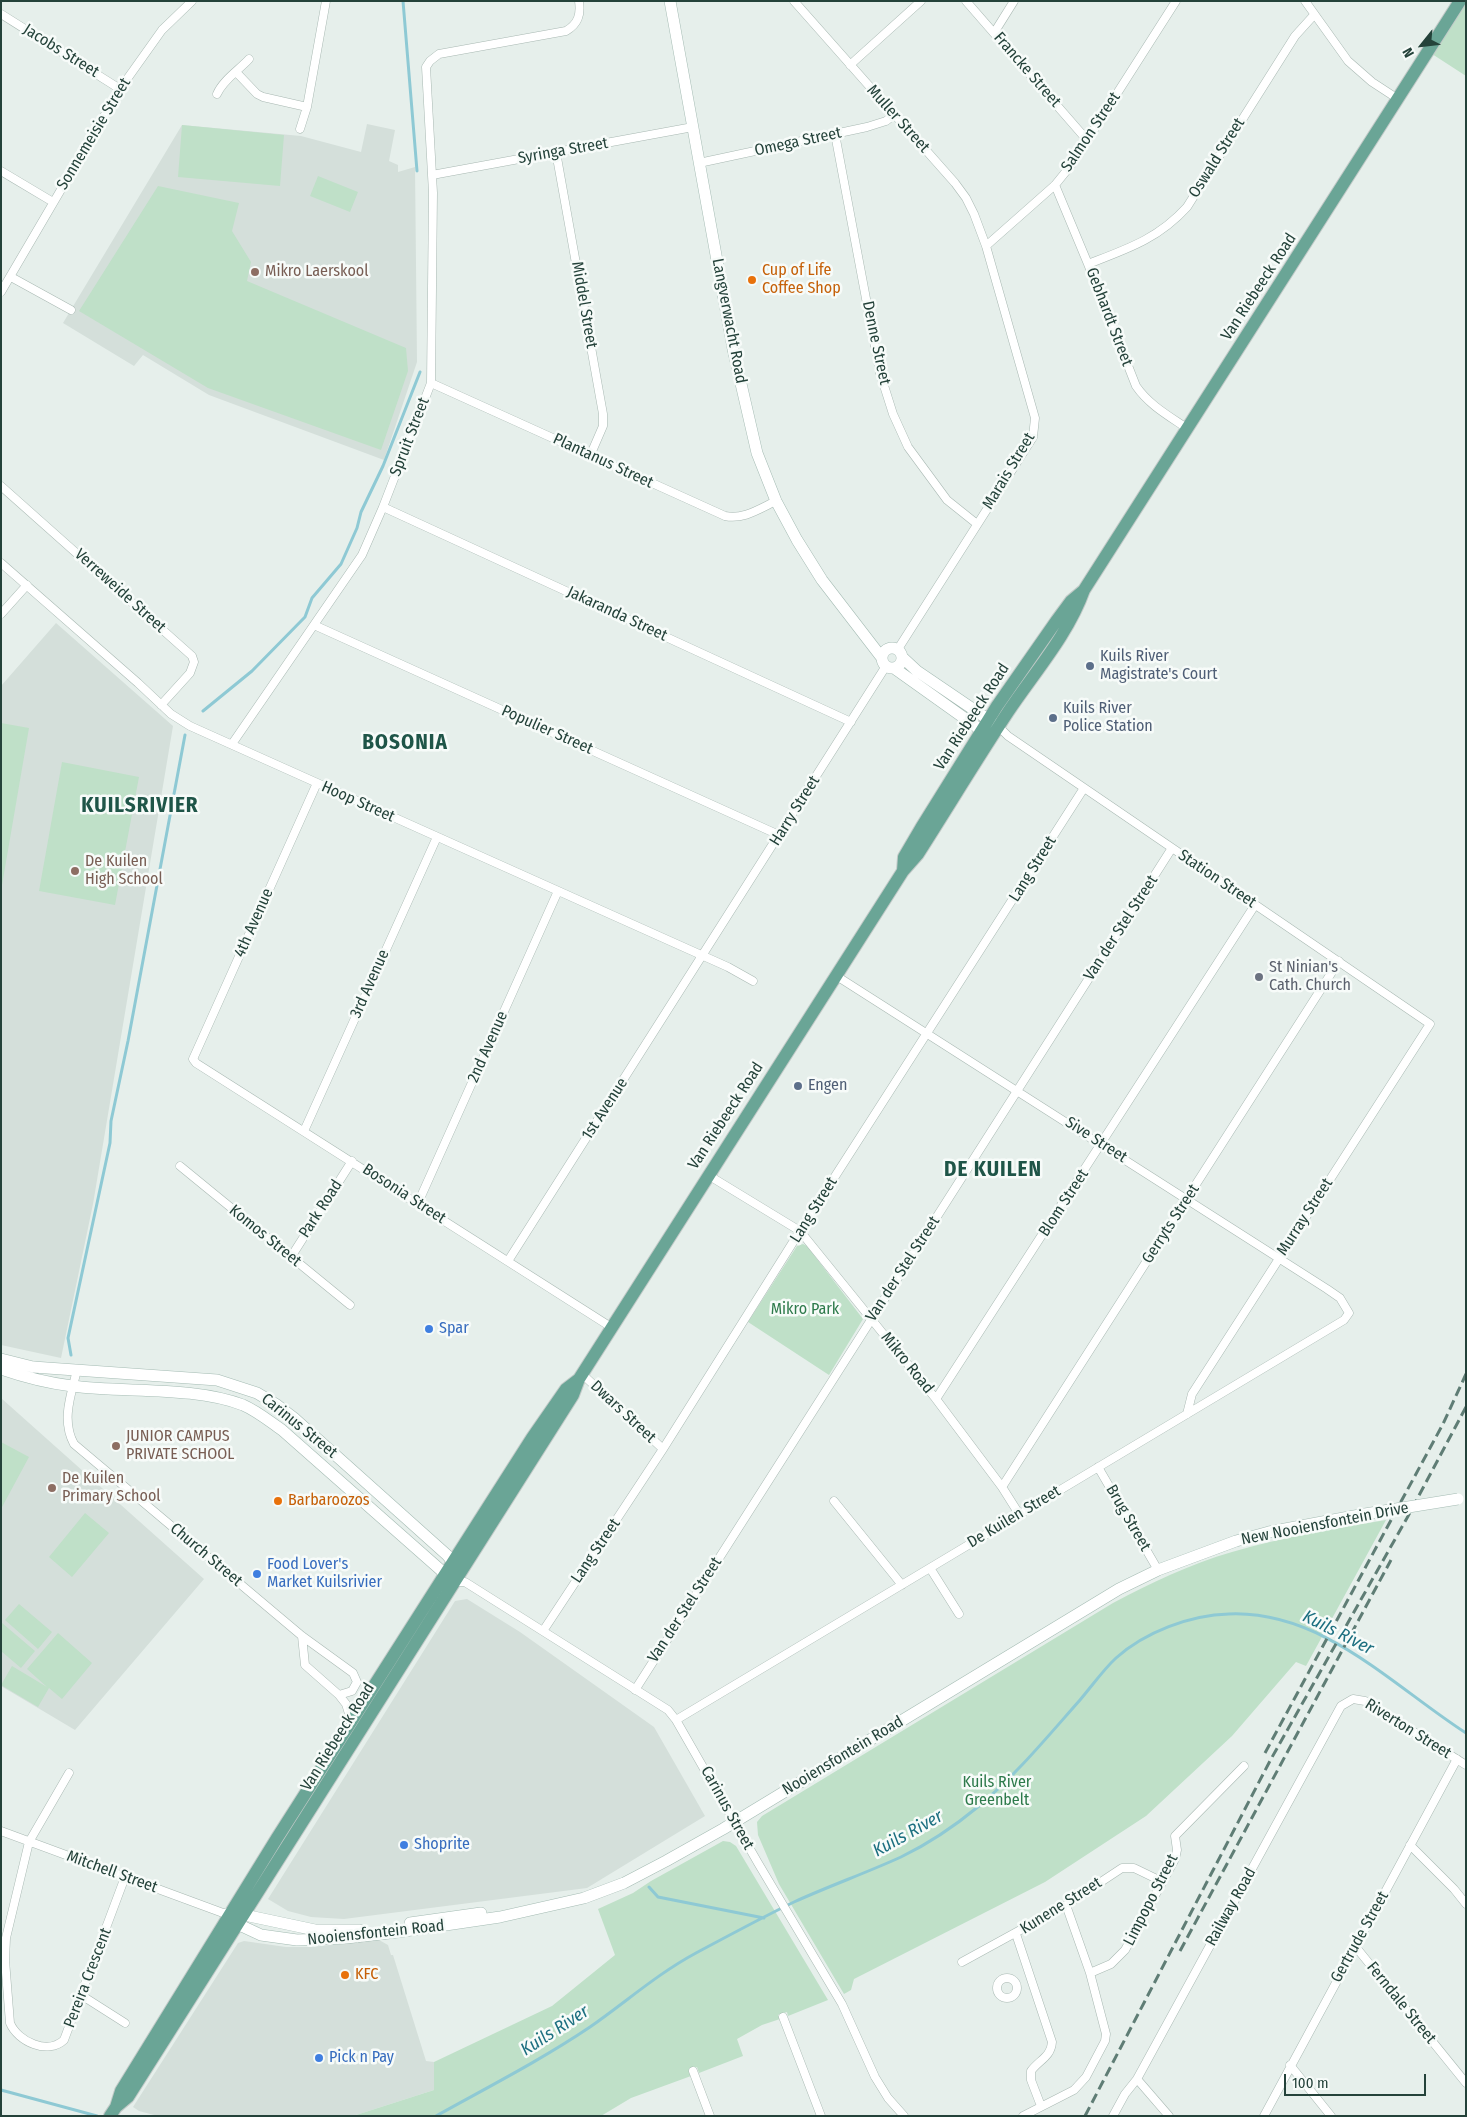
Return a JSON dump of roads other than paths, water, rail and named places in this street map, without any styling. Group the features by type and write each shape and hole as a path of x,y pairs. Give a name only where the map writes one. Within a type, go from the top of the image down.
{"main road":[{"name":"Van Riebeeck Road","path":"233,1917 457,1578 573,1395 580,1376 903,871 904,857 920,828 1067,626 1079,606 1084,590 1460,1"},
{"name":"Van Riebeeck Road","path":"457,1578 453,1562 532,1438 566,1389 580,1376"},
{"name":"Van Riebeeck Road","path":"113,2112 128,2097 233,1917 351,1722 457,1578"}],"street":[{"name":"Sonnemeisie Street","path":"1,292 120,88 162,30 192,1"},
{"path":"300,129 307,107 326,1"},
{"name":"Spruit Street","path":"232,744 362,555 383,507 431,383 432,175 426,67 430,60 439,54 566,31 572,28 579,19 579,1"},
{"name":"Langverwacht Road","path":"670,1 741,387 757,453 776,501 822,580 851,617 892,658 993,730"},
{"name":"Muller Street","path":"794,1 895,114 966,198 986,246"},
{"path":"850,65 921,1"},
{"name":"Francke Street","path":"966,1 1087,140"},
{"path":"994,33 1014,1"},
{"name":"Salmon Street","path":"986,246 1055,185 1087,140 1176,1"},
{"path":"1305,1 1348,61 1372,82 1398,99"},
{"name":"Jacobs Street","path":"1,14 120,88"},
{"name":"Oswald Street","path":"1088,264 1142,242 1167,228 1178,217 1295,36 1314,15"},
{"path":"217,94 221,85 237,73 250,59"},
{"path":"237,73 257,94 263,97 307,107"},
{"name":"Omega Street","path":"699,163 835,134 886,121 895,114"},
{"name":"Syringa Street","path":"432,175 693,127"},
{"name":"Denne Street","path":"835,134 880,373 893,414 908,447 947,500 977,524"},
{"name":"Middel Street","path":"556,152 603,414 603,426 590,456"},
{"path":"1,171 53,202"},
{"name":"Gebhardt Street","path":"1055,185 1136,386 1143,396 1161,412 1188,429"},
{"name":"Marais Street","path":"892,658 1033,437 1035,428 1030,399 986,246"},
{"path":"10,276 71,310"},
{"name":"Plantanus Street","path":"431,383 725,516 734,518 744,516 776,501"},
{"name":"Verreweide Street","path":"1,486 192,656 194,662 190,673 161,705"},
{"name":"Jakaranda Street","path":"383,507 851,722"},
{"name":"Hoop Street","path":"1,563 161,705 190,726 702,956 753,981"},
{"path":"1,614 27,585"},
{"name":"Populier Street","path":"314,626 780,835"},
{"name":"Harry Street","path":"702,956 892,658"},
{"name":"Station Street","path":"993,730 1084,788 1430,1024"},
{"name":"4th Avenue","path":"196,1063 193,1059 194,1054 317,783"},
{"name":"Lang Street","path":"543,1631 663,1450 800,1231 1084,788"},
{"name":"3rd Avenue","path":"304,1131 437,837"},
{"name":"Van der Stel Street","path":"635,1690 1172,848"},
{"name":"2nd Avenue","path":"418,1203 558,891"},
{"name":"Blom Street","path":"936,1399 1255,905"},
{"name":"1st Avenue","path":"508,1261 702,956"},
{"name":"Gerryts Street","path":"1002,1487 1339,961"},
{"name":"Sive Street","path":"835,975 1340,1298 1349,1313"},
{"name":"Murray Street","path":"1187,1414 1192,1394 1430,1024"},
{"name":"Bosonia Street","path":"196,1063 611,1327"},
{"name":"Park Road","path":"291,1257 352,1161"},
{"name":"Komos Street","path":"180,1166 350,1305"},
{"name":"Mikro Road","path":"708,1175 800,1231 936,1399 1002,1487 1019,1514"},
{"name":"De Kuilen Street","path":"676,1720 1344,1320 1349,1313"},
{"path":"1,1359 33,1367 77,1370"},
{"path":"1,1369 38,1380 73,1386"},
{"name":"Carinus Street","path":"77,1370 217,1380 257,1393 294,1418 453,1562"},
{"name":"Church Street","path":"77,1370 66,1424 74,1444 302,1636 353,1673 357,1682 356,1686 352,1691 339,1695"},
{"name":"Dwars Street","path":"580,1376 663,1450"},
{"name":"Carinus Street","path":"73,1386 214,1397 255,1411 282,1430 457,1578 668,1710 676,1720 848,2016 875,2077 888,2098 904,2116"},
{"name":"Brug Street","path":"1098,1467 1158,1570"},
{"name":"New Nooiensfontein Drive","path":"1158,1570 1236,1540 1269,1532 1462,1498"},
{"path":"834,1501 902,1585"},
{"path":"930,1568 959,1614"},
{"name":"Nooiensfontein Road","path":"233,1917 261,1935 283,1939 316,1940 424,1929 500,1917 516,1912 560,1905 604,1891 666,1861 1039,1637 1119,1590 1158,1570"},
{"path":"302,1636 304,1665 339,1695 350,1711 351,1722"},
{"name":"Riverton Street","path":"1349,1700 1365,1701 1466,1765"},
{"name":"Railway Road","path":"1113,2116 1125,2094 1137,2079 1341,1706 1349,1700"},
{"name":"Gertrude Street","path":"1264,2116 1457,1759"},
{"name":"Limpopo Street","path":"1090,1973 1111,1964 1125,1950 1176,1854 1175,1836 1244,1766"},
{"path":"29,1842 69,1773"},
{"name":"Mitchell Street","path":"1,1831 233,1917"},
{"name":"Pereira Crescent","path":"29,1842 6,1938 5,1960 10,2023 14,2032 21,2038 48,2048 59,2045 64,2040 126,1877"},
{"path":"1410,1845 1454,1889 1466,1904"},
{"name":"Kunene Street","path":"962,1962 1016,1934 1126,1867 1134,1868 1161,1881"},
{"path":"1023,2116 1074,2090 1086,2077 1105,2041 1106,2034 1090,1973 1066,1905"},
{"name":"Nooiensfontein Road","path":"233,1917 334,1931 376,1928 488,1912 516,1912"},
{"path":"1016,1934 1052,2042 1052,2050 1048,2056 1030,2071 1031,2080 1041,2106"},
{"name":"Ferndale Street","path":"1355,1946 1466,2082"},
{"path":"1016,1985 1032,1981"},
{"path":"81,1995 125,2024"},
{"path":"783,2017 821,2116"},
{"path":"1290,2065 1331,2116"},
{"path":"693,2071 710,2116"},
{"path":"1137,2079 1169,2116"}],"waterway":[{"path":"403,1 417,171"},
{"path":"203,711 252,671 305,617 312,598 341,564 357,528 361,512 383,466 420,372"},
{"path":"71,1355 68,1338 110,1143 111,1121 128,1041 185,735"},
{"name":"Kuils River","path":"436,2116 553,2051 603,2018 655,1979 696,1953 794,1902 901,1857 941,1834 979,1806 1019,1768 1116,1658 1140,1640 1169,1627 1199,1618 1229,1614 1263,1616 1295,1624 1355,1654 1466,1733"},
{"path":"649,1887 658,1897 764,1918"},
{"path":"1,2090 97,2116"}],"railway":[{"path":"1265,1753 1443,1424 1466,1374"},
{"path":"1085,2116 1271,1759 1407,1518 1466,1407"},
{"path":"1180,1951 1391,1560"}],"place":[{"name":"Mikro Laerskool","path":"255,272"},
{"name":"Cup of Life Coffee Shop","path":"752,280"},
{"name":"Kuils River Magistrate's Court","path":"1090,666"},
{"name":"Kuils River Police Station","path":"1053,718"},
{"name":"De Kuilen High School","path":"75,871"},
{"name":"St Ninian's Cath. Church","path":"1259,977"},
{"name":"Engen","path":"798,1086"},
{"name":"Spar","path":"429,1329"},
{"name":"JUNIOR CAMPUS PRIVATE SCHOOL","path":"116,1446"},
{"name":"De Kuilen Primary School","path":"52,1488"},
{"name":"Barbaroozos","path":"278,1501"},
{"name":"Food Lover's Market Kuilsrivier","path":"257,1574"},
{"name":"Shoprite","path":"404,1845"},
{"name":"KFC","path":"345,1975"},
{"name":"Pick n Pay","path":"319,2058"}],"district":[{"name":"BOSONIA","path":"405,743"},
{"name":"KUILSRIVIER","path":"140,806"},
{"name":"DE KUILEN","path":"993,1170"}],"park label":[{"name":"Mikro Park","path":"805,1310"},
{"name":"Kuils River Greenbelt","path":"997,1792"}]}
